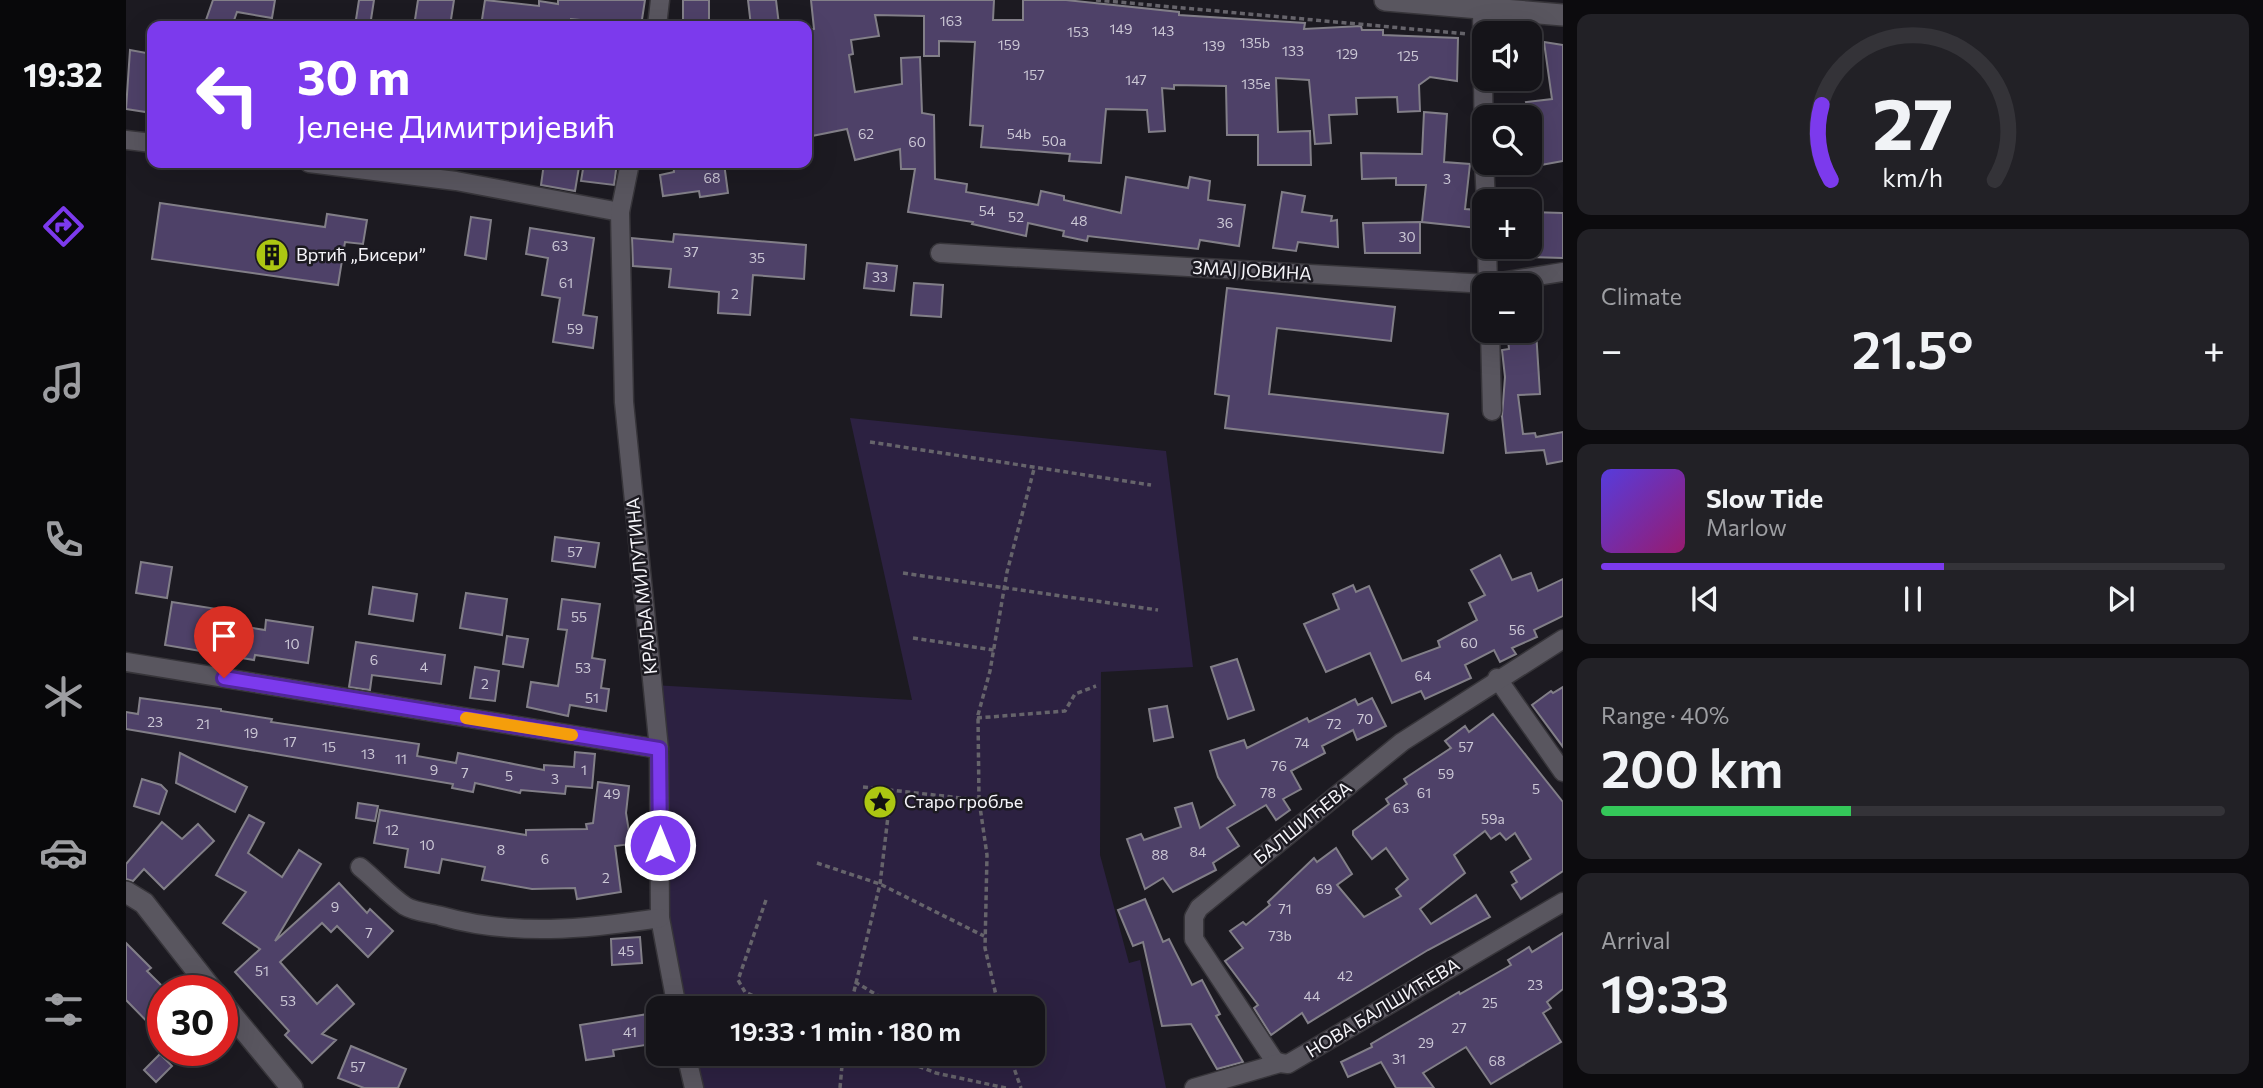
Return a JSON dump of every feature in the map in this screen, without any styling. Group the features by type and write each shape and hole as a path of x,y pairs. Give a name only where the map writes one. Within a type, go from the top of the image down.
{"street":[{"path":"657,21 660,0"},
{"path":"1385,0 1482,9 1507,5 1563,15"},
{"path":"1481,21 1482,9"},
{"path":"126,140 147,142"},
{"path":"350,168 456,181 620,212"},
{"name":"КРАЉА МИЛУТИНА","path":"630,168 620,212 624,402 659,749 660,918 675,996"},
{"name":"ЗМАЈ ЈОВИНА","path":"940,253 1472,283"},
{"name":"ЗМАЈ ЈОВИНА","path":"1542,275 1563,272"},
{"path":"1490,343 1492,411"},
{"name":"БАЛШИЋЕВА","path":"1280,1063 1274,1060 1194,939 1194,917 1199,908 1402,742 1497,678 1563,639"},
{"path":"126,662 659,749"},
{"path":"1497,678 1563,772"},
{"path":"360,867 406,906 467,924 521,929 569,929 627,925 660,918"},
{"path":"126,892 144,903 200,975"},
{"name":"НОВА БАЛШИЋЕВА","path":"1194,1088 1280,1063 1288,1064 1563,902"},
{"path":"238,1022 292,1088"},
{"path":"689,1066 694,1088"}],"path":[{"path":"1096,0 1472,34"},
{"path":"870,442 1151,485"},
{"path":"996,996 984,936 987,855 979,800 978,718 995,650 1004,588 1034,469"},
{"path":"903,573 1158,610"},
{"path":"913,638 995,650"},
{"path":"978,718 1065,711 1075,694 1096,686"},
{"path":"863,787 979,800"},
{"path":"852,996 880,884 891,791"},
{"path":"817,863 880,884 984,936"},
{"path":"757,996 739,986 738,980 766,900"},
{"path":"855,982 879,996"},
{"path":"840,1088 842,1066"},
{"path":"918,1066 936,1073 1006,1088"},
{"path":"1013,1067 1021,1088"}],"shaded area":[{"name":"Старо гробље","path":"850,418 1166,451 1193,667 1101,672 1100,855 1129,963 1140,960 1166,1088 694,1088 689,1066 1045,1066 1045,996 675,996 660,918 653,685 912,700"}],"building":[{"path":"213,0 275,0 272,18 237,12 234,21 206,21"},
{"path":"359,0 374,0 371,21 356,21"},
{"path":"418,0 454,0 451,21 415,21"},
{"path":"485,0 539,6 539,1 558,4 558,0 645,0 642,21 482,21"},
{"path":"683,0 709,0 709,21 683,21"},
{"path":"748,0 776,0 779,21 750,21"},
{"path":"811,0 994,0 993,20 1023,20 1023,0 1066,0 1179,12 1179,15 1305,23 1304,29 1361,26 1362,30 1383,30 1383,35 1458,38 1457,81 1430,77 1419,85 1420,111 1398,112 1397,97 1356,98 1357,114 1329,115 1331,143 1315,144 1309,80 1276,78 1278,132 1310,131 1311,165 1258,165 1258,135 1227,135 1226,86 1174,85 1174,89 1162,88 1165,131 1149,132 1147,110 1106,109 1101,163 1069,161 1070,154 981,147 983,126 970,125 975,42 939,41 939,56 924,56 924,16 875,15 879,36 851,40 853,54 849,55 855,92 902,84 901,58 920,57 922,113 934,115 935,179 967,184 966,192 1038,205 1041,191 1064,196 1064,200 1121,213 1126,177 1188,188 1190,177 1210,181 1208,200 1245,205 1239,246 1200,240 1198,249 1088,236 1087,241 1063,236 1064,231 1028,223 1026,236 972,224 973,222 908,212 915,169 901,169 900,149 855,160 847,129 812,136 814,29"},
{"path":"1544,42 1563,45 1563,161 1542,165 1542,105 1527,105 1526,102 1552,99"},
{"path":"130,50 147,53 147,112 126,109"},
{"path":"1424,112 1447,114 1444,162 1470,164 1465,209 1472,210 1472,227 1422,222 1426,185 1396,185 1396,178 1362,179 1361,153 1422,154"},
{"path":"543,168 579,168 575,191 541,185"},
{"path":"583,168 616,168 614,185 581,181"},
{"path":"674,168 725,168 728,193 700,197 699,191 663,196 660,175 674,172"},
{"path":"1282,192 1305,196 1302,212 1332,216 1331,221 1337,220 1338,247 1298,242 1296,251 1273,248"},
{"name":"Вртић „Бисери”","path":"160,203 325,227 327,214 367,220 363,244 345,242 338,285 152,259"},
{"path":"1542,212 1563,213 1563,258 1542,257"},
{"path":"471,217 491,220 486,259 465,255"},
{"path":"1420,222 1420,253 1365,253 1363,223"},
{"path":"530,228 594,238 583,315 597,317 593,348 553,342 560,298 542,295 548,258 526,254"},
{"path":"674,234 806,245 804,279 753,275 750,315 718,313 719,292 669,287 671,269 633,266 632,238 673,242"},
{"path":"867,263 897,266 894,291 864,288"},
{"path":"914,283 943,285 941,317 911,315"},
{"path":"1227,288 1395,307 1391,341 1277,328 1269,394 1448,414 1443,453 1225,428 1229,396 1215,394"},
{"path":"1508,343 1537,343 1540,394 1518,395 1523,434 1535,433 1536,437 1563,432 1563,461 1547,464 1544,450 1506,453 1502,416 1505,377 1502,350 1509,349"},
{"path":"555,537 599,543 595,567 552,561"},
{"path":"1500,555 1512,580 1531,573 1538,591 1563,579 1563,616 1534,630 1537,637 1512,648 1516,654 1500,662 1494,650 1465,665 1471,678 1425,699 1421,691 1392,703 1370,653 1326,672 1304,624 1339,609 1333,594 1353,585 1356,592 1369,586 1402,661 1440,647 1438,641 1477,620 1469,603 1485,595 1471,570"},
{"path":"141,562 172,567 167,598 136,593"},
{"path":"373,587 417,594 413,621 369,614"},
{"path":"466,593 507,599 502,635 460,628"},
{"path":"562,599 600,604 592,658 605,660 601,688 609,689 606,711 570,705 568,716 527,707 531,682 558,686 567,630 558,629"},
{"path":"172,602 217,609 215,622 265,630 266,620 313,627 308,663 255,655 254,660 165,645"},
{"path":"507,636 528,639 523,667 503,664"},
{"path":"356,642 445,655 441,684 372,675 370,690 349,687"},
{"path":"1237,659 1254,710 1228,719 1211,667"},
{"path":"475,667 499,671 495,701 470,698"},
{"path":"1563,687 1563,747 1532,705 1551,691 1553,693"},
{"path":"140,698 221,709 272,719 271,722 419,744 417,756 456,763 458,753 544,770 544,765 574,767 575,752 595,754 592,788 566,786 565,794 521,790 520,793 475,783 473,792 452,788 453,784 126,729 126,712 138,714"},
{"path":"1372,698 1386,726 1357,740 1353,730 1322,746 1325,753 1291,771 1301,789 1283,799 1290,810 1276,820 1266,805 1227,828 1239,846 1213,863 1216,870 1173,892 1163,878 1145,889 1127,839 1141,834 1144,840 1181,827 1175,808 1192,803 1200,828 1235,805 1218,777 1210,751 1244,740 1247,748 1307,718 1309,722 1355,699 1358,705"},
{"path":"1167,706 1173,737 1154,741 1149,709"},
{"path":"1493,714 1563,802 1563,871 1521,899 1512,885 1517,882 1511,872 1531,859 1515,833 1506,840 1500,833 1491,839 1485,831 1454,855 1465,873 1420,909 1431,924 1476,895 1490,917 1428,950 1308,1023 1302,1013 1271,1035 1254,1008 1258,1005 1225,961 1243,948 1230,931 1243,922 1246,925 1270,905 1268,902 1314,858 1317,862 1336,848 1352,874 1337,885 1364,917 1401,896 1396,889 1408,879 1386,848 1372,859 1353,835 1353,831 1389,804 1386,799 1407,784 1404,779 1451,748 1445,741 1465,726 1469,732"},
{"path":"180,753 247,787 235,812 176,783"},
{"path":"142,779 161,785 167,791 159,814 134,806"},
{"path":"598,782 629,786 626,813 631,844 615,846 621,892 577,899 575,888 532,889 482,880 485,867 442,859 439,873 405,867 408,849 374,843 380,810 526,835 526,830 587,829 586,824 593,823"},
{"path":"358,803 378,806 375,821 356,818"},
{"path":"249,815 264,823 248,853 282,877 299,850 321,864 275,941 339,883 367,913 370,909 393,931 368,957 337,926 331,932 322,923 280,962 317,1004 337,985 354,1004 322,1034 336,1040 312,1063 285,1035 289,1031 235,972 260,949 223,923 246,892 216,875"},
{"path":"162,822 182,839 198,824 214,841 164,889 144,869 133,881 126,879 126,864"},
{"path":"1145,899 1163,942 1169,939 1192,985 1202,980 1220,1014 1216,1016 1243,1062 1217,1069 1191,1024 1162,1026 1143,942 1133,946 1118,910"},
{"path":"1563,933 1563,989 1547,1002 1551,1008 1543,1013 1561,1042 1491,1084 1466,1047 1423,1073 1434,1088 1396,1088 1381,1062 1348,1077 1341,1062 1372,1047 1371,1044 1459,992 1460,994 1511,965 1508,960 1529,947 1532,952"},
{"path":"640,937 642,963 612,965 611,939"},
{"path":"126,943 151,968 147,971 151,975 147,975 147,1022 126,1000"},
{"path":"646,1014 646,1045 613,1050 614,1056 586,1060 580,1025"},
{"path":"351,1046 406,1069 398,1088 364,1088 338,1078"},
{"path":"148,1066 172,1066 156,1082 144,1070"}],"slow traffic":[{"path":"466,718 572,735"}],"place":[{"name":"Вртић „Бисери”","path":"272,255"},
{"name":"Старо гробље","path":"880,802"}],"route":[{"path":"224,678 659,749 660,845"}]}
